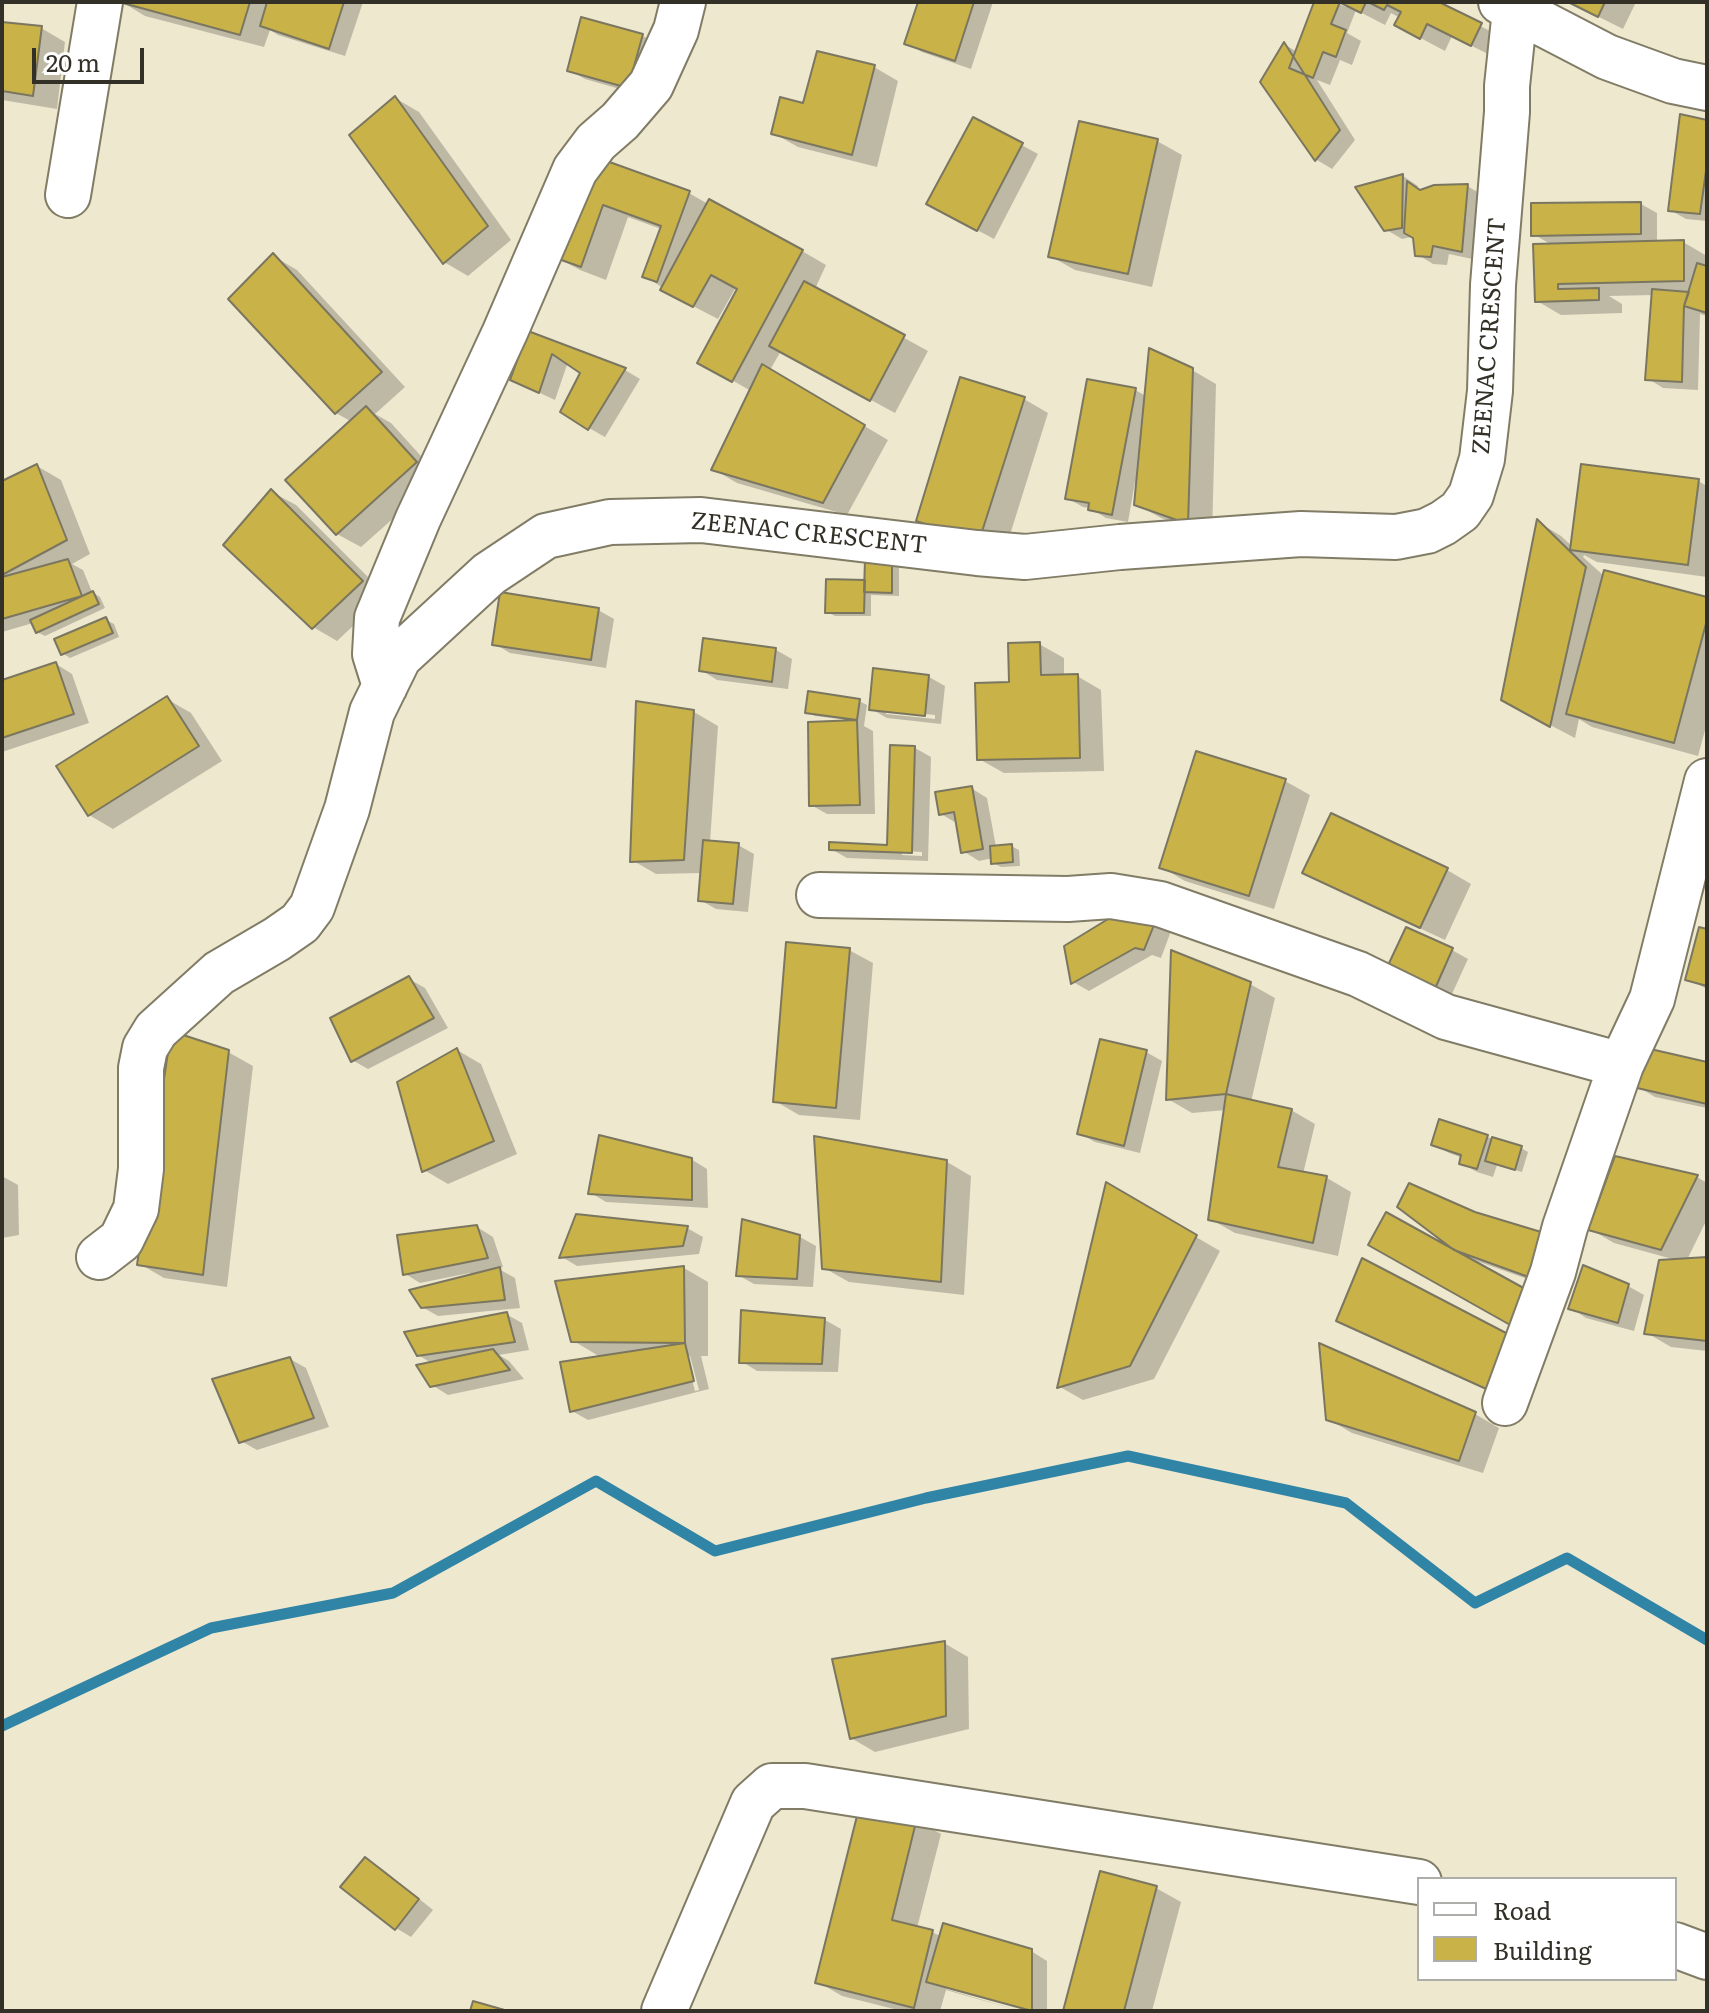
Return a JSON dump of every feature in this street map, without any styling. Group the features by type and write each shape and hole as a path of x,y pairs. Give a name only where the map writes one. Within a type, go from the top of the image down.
{"street":[{"path":"68,195 100,2"},
{"path":"385,686 375,654 377,618 418,519 505,332 575,170 596,142 620,121 651,85 676,30 683,2"},
{"path":"1508,6 1607,57 1673,81 1707,88"},
{"name":"ZEENAC CRESCENT","path":"99,1257 121,1240 136,1209 141,1169 141,1068 145,1048 156,1030 219,973 300,923 312,907 347,809 372,712 399,657 489,574 546,536 610,522 701,520 1025,557 1301,534 1396,537 1427,531 1460,511 1471,495 1482,459 1490,391 1493,285 1507,112 1508,6"},
{"path":"1505,1403 1553,1272 1565,1227 1621,1065 1652,999 1707,781"},
{"path":"819,895 1068,899 1111,896 1160,904 1358,974 1446,1017 1621,1065"},
{"path":"664,2011 753,1803 772,1786 805,1786 1417,1882"},
{"path":"1677,1946 1707,1957"}],"building":[{"path":"119,2 250,2 240,35"},
{"path":"267,2 344,2 329,49 260,26"},
{"path":"918,2 974,2 955,61 904,44"},
{"path":"1314,2 1340,2 1331,24 1346,30 1336,57 1323,52 1313,78 1289,68"},
{"path":"1339,2 1366,2 1361,13"},
{"path":"1368,2 1439,2 1482,23 1471,46 1427,24 1420,39 1394,25 1401,12 1387,5 1384,10"},
{"path":"1568,2 1605,2 1598,17"},
{"path":"581,17 643,34 628,88 567,71"},
{"path":"2,22 42,26 33,96 2,91"},
{"path":"1284,42 1340,130 1315,161 1260,82"},
{"path":"817,51 875,65 852,155 771,134 780,97 803,103"},
{"path":"395,96 488,226 443,264 349,135"},
{"path":"1680,114 1707,120 1707,164 1700,214 1668,211"},
{"path":"973,117 1023,143 977,231 926,204"},
{"path":"1079,121 1158,139 1128,274 1048,257"},
{"path":"590,155 690,191 657,282 642,277 661,226 603,205 581,267 553,257"},
{"path":"1403,174 1402,228 1384,231 1355,187"},
{"path":"1407,181 1420,190 1434,185 1468,184 1462,252 1433,246 1431,257 1415,256 1413,238 1404,233"},
{"path":"709,199 803,250 732,382 697,363 737,289 711,275 693,307 660,290"},
{"path":"1641,202 1641,234 1531,236 1531,203"},
{"path":"1684,240 1684,281 1558,284 1558,289 1599,288 1599,300 1535,302 1533,244"},
{"path":"273,253 382,372 335,414 228,299"},
{"path":"1697,263 1707,266 1707,313 1684,306"},
{"path":"804,281 905,335 870,401 769,346"},
{"path":"1652,289 1689,292 1684,306 1682,382 1645,380"},
{"path":"528,331 626,368 588,430 560,412 580,373 552,354 539,393 510,380"},
{"path":"1149,348 1193,368 1188,524 1134,505"},
{"path":"762,364 865,425 823,503 711,470"},
{"path":"960,377 1025,397 979,541 916,521"},
{"path":"1087,379 1136,388 1112,515 1088,510 1089,503 1065,499"},
{"path":"366,406 417,462 336,535 285,480"},
{"path":"37,464 67,540 2,575 2,481"},
{"path":"1581,464 1699,479 1688,565 1570,550"},
{"path":"271,489 363,581 312,629 223,545"},
{"path":"1537,519 1586,567 1550,727 1501,700"},
{"path":"68,559 82,596 2,619 2,577"},
{"path":"865,559 892,559 892,593 864,592"},
{"path":"1604,570 1707,597 1707,620 1674,743 1566,714"},
{"path":"826,579 865,580 864,613 825,613"},
{"path":"93,591 99,604 36,633 30,620"},
{"path":"500,592 599,608 591,660 492,645"},
{"path":"106,617 113,633 61,655 54,639"},
{"path":"703,638 776,648 772,682 699,671"},
{"path":"1040,642 1041,675 1078,674 1080,758 977,760 975,683 1009,682 1008,643"},
{"path":"56,662 74,714 2,738 2,680"},
{"path":"873,668 929,675 925,716 869,710"},
{"path":"808,691 860,699 857,720 805,713"},
{"path":"167,696 199,746 88,816 56,766"},
{"path":"636,701 694,710 684,860 630,862"},
{"path":"857,720 860,805 809,806 808,722"},
{"path":"890,745 915,746 912,853 829,850 829,842 887,845"},
{"path":"1196,751 1286,779 1249,896 1159,868"},
{"path":"972,786 983,849 961,853 954,812 939,815 935,792"},
{"path":"1331,813 1448,868 1420,928 1302,873"},
{"path":"703,840 739,843 733,904 698,901"},
{"path":"1012,844 1013,862 991,864 990,846"},
{"path":"1126,908 1156,920 1144,950 1135,948 1071,984 1064,946"},
{"path":"1406,927 1453,948 1430,1000 1382,978"},
{"path":"1699,927 1707,929 1707,986 1685,980"},
{"path":"786,942 850,948 836,1108 773,1102"},
{"path":"1171,950 1251,982 1226,1094 1166,1100"},
{"path":"409,976 434,1018 351,1062 330,1018"},
{"path":"171,1031 229,1050 203,1275 137,1265"},
{"path":"1100,1039 1147,1050 1124,1146 1077,1134"},
{"path":"457,1048 494,1141 422,1172 397,1082"},
{"path":"1646,1048 1707,1062 1707,1104 1637,1088"},
{"path":"1226,1094 1292,1109 1278,1167 1327,1176 1313,1243 1208,1220"},
{"path":"1439,1119 1488,1135 1477,1169 1459,1164 1461,1155 1431,1145"},
{"path":"599,1135 692,1158 692,1200 588,1194"},
{"path":"814,1136 947,1160 941,1282 822,1269"},
{"path":"1492,1137 1522,1146 1515,1170 1485,1161"},
{"path":"1615,1156 1698,1175 1661,1250 1588,1230"},
{"path":"1106,1182 1197,1235 1130,1366 1057,1388"},
{"path":"1409,1183 1475,1212 1551,1235 1534,1279 1454,1250 1397,1207"},
{"path":"1386,1212 1529,1291 1512,1326 1368,1245"},
{"path":"576,1214 688,1226 683,1246 559,1258"},
{"path":"742,1219 800,1235 797,1279 736,1276"},
{"path":"477,1225 488,1258 403,1275 397,1235"},
{"path":"1707,1257 1707,1341 1644,1334 1659,1260"},
{"path":"1362,1258 1508,1334 1493,1392 1336,1321"},
{"path":"1583,1265 1629,1284 1618,1323 1568,1309"},
{"path":"684,1266 685,1343 571,1342 555,1281"},
{"path":"500,1267 505,1300 421,1308 409,1290"},
{"path":"741,1310 825,1318 822,1364 739,1363"},
{"path":"507,1312 515,1342 417,1356 404,1332"},
{"path":"685,1343 694,1381 570,1412 560,1362"},
{"path":"1319,1343 1476,1412 1459,1461 1326,1420"},
{"path":"493,1349 510,1370 430,1387 416,1365"},
{"path":"290,1357 314,1418 239,1443 212,1379"},
{"path":"945,1641 946,1716 850,1739 832,1659"},
{"path":"860,1804 917,1818 892,1920 933,1930 914,2008 815,1983"},
{"path":"365,1857 419,1899 395,1930 340,1887"},
{"path":"1100,1871 1157,1886 1124,2011 1063,2011"},
{"path":"943,1923 1032,1949 1032,2011 926,1982"},
{"path":"473,2001 508,2011 470,2011"}],"waterway":[{"path":"2,1726 211,1628 393,1593 596,1481 715,1551 926,1498 1128,1456 1346,1503 1475,1603 1567,1558 1707,1640"}]}
